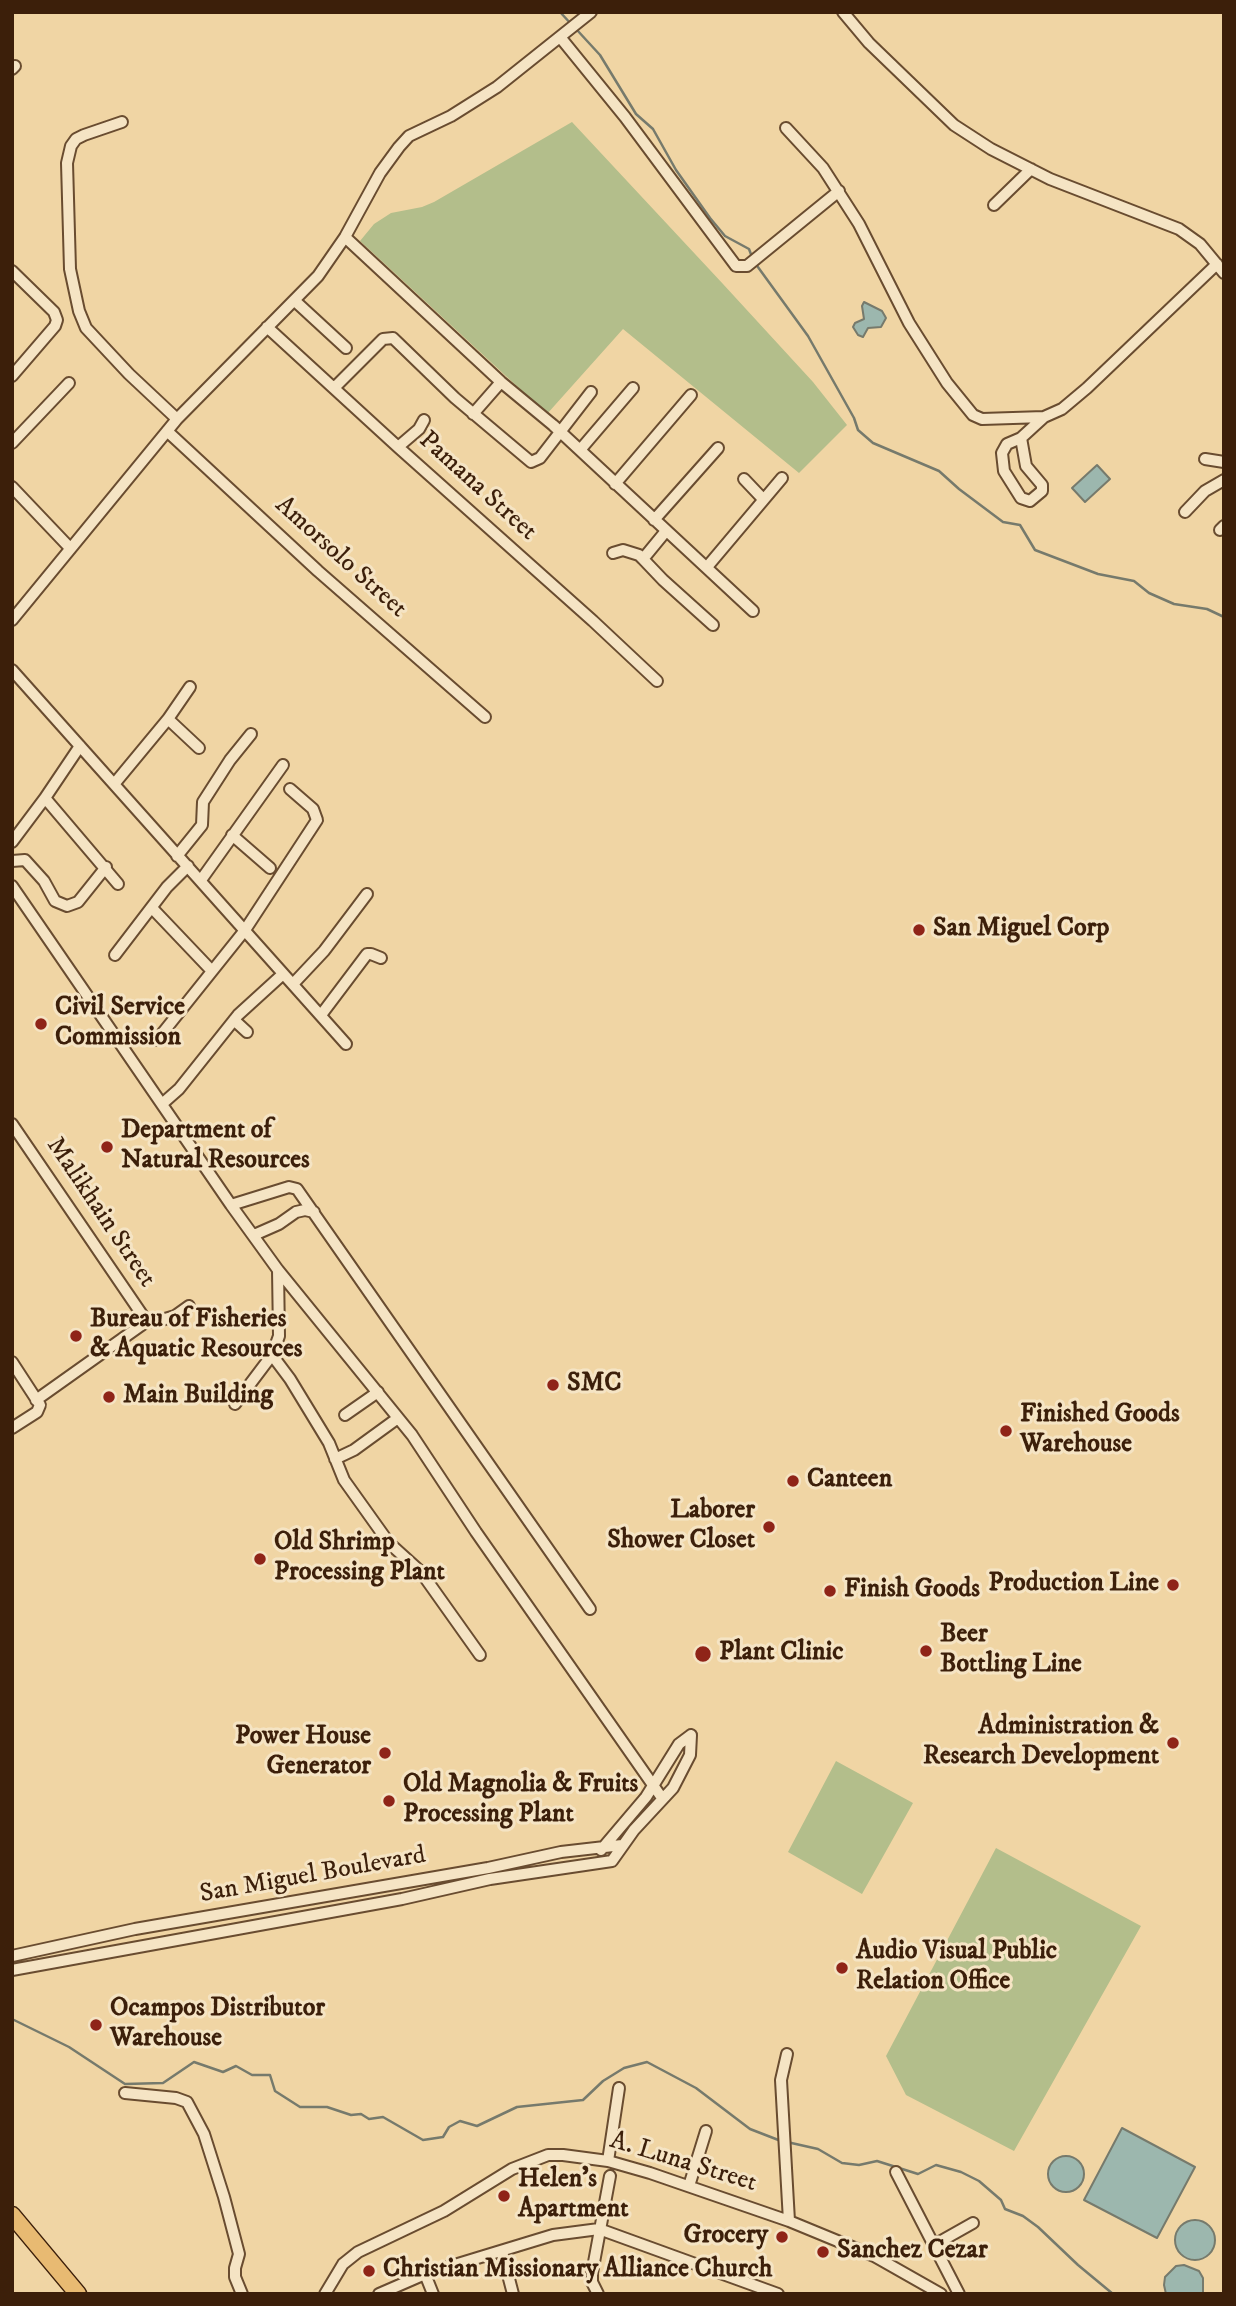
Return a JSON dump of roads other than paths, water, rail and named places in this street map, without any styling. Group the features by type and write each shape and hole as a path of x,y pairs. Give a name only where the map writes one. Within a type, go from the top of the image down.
{"highway":[{"path":"12,2215 78,2294"}],"street":[{"path":"786,128 817,160 839,191 859,224 909,323 947,383 973,415 982,419 1044,417 1062,410 1221,269 1200,243 1179,229 1031,169 982,144 954,125 869,43 843,12"},
{"path":"12,620 177,419 318,276 345,237 380,173 409,136 451,116 497,87 586,16"},
{"path":"562,35 736,266 747,265 839,191"},
{"path":"122,122 84,135 76,139 71,146 67,163 68,244 72,279 86,328 129,374 177,419"},
{"path":"994,205 1031,169"},
{"path":"345,237 753,611"},
{"path":"12,271 54,312 57,323 12,376"},
{"path":"295,301 346,348"},
{"name":"Pamana Street","path":"267,327 657,681"},
{"path":"334,388 388,337 531,462 540,458 591,392"},
{"path":"473,414 501,382"},
{"path":"12,443 69,383"},
{"path":"580,450 633,388"},
{"path":"615,484 691,395"},
{"path":"1021,438 1026,466 1042,485 1042,491 1030,500 1021,498 1004,471 1002,453 1007,444 1021,438 1044,417"},
{"path":"398,447 419,429 425,420"},
{"name":"Amorsolo Street","path":"167,431 318,571 485,717"},
{"path":"654,520 718,448"},
{"path":"1205,459 1224,462"},
{"path":"707,568 782,478"},
{"path":"744,479 763,499"},
{"path":"1185,512 1205,491 1224,480"},
{"path":"12,487 70,548"},
{"path":"643,559 666,531"},
{"path":"614,553 623,550 639,555 713,625"},
{"path":"12,670 346,1044"},
{"path":"115,783 168,719 190,687"},
{"path":"168,719 199,748"},
{"path":"177,856 202,825 203,802 230,760 251,734"},
{"path":"12,842 80,746"},
{"path":"201,880 283,765"},
{"path":"157,1040 244,930 317,820 313,809 290,789"},
{"path":"45,798 118,884"},
{"path":"232,835 270,868"},
{"path":"12,861 25,860 44,881 55,901 67,906 78,902 106,867"},
{"path":"115,955 167,887 188,866"},
{"path":"12,886 231,1205 278,1270 398,1418 662,1798"},
{"path":"293,984 324,951 368,894"},
{"path":"152,908 211,970"},
{"path":"321,1015 367,954 381,958"},
{"path":"162,1104 179,1089 234,1020 283,974"},
{"path":"234,1020 247,1032"},
{"name":"Malikhain Street","path":"12,1124 145,1319 36,1400"},
{"path":"231,1205 289,1187 298,1189 385,1318 590,1609"},
{"path":"254,1235 279,1224 296,1212 314,1212"},
{"path":"234,1404 272,1355 279,1336 278,1270"},
{"path":"144,1322 175,1316 189,1306"},
{"path":"272,1355 323,1432 344,1480 389,1543 421,1572 480,1656"},
{"path":"12,1362 40,1405 37,1412 12,1428"},
{"path":"345,1415 378,1392"},
{"path":"335,1459 354,1450 398,1418"},
{"path":"593,1863 653,1785 678,1744 691,1735 690,1755 673,1788 622,1845"},
{"name":"San Miguel Boulevard","path":"12,1956 135,1930 488,1868 561,1852 622,1845"},
{"name":"San Miguel Boulevard","path":"12,1970 402,1899 490,1880 612,1861 622,1845"},
{"path":"400,1883 402,1899"},
{"path":"135,1930 140,1947"},
{"path":"74,1944 78,1957"},
{"path":"787,2054 781,2080 783,2153 789,2221"},
{"path":"608,2161 619,2088"},
{"path":"125,2093 176,2098 187,2102 204,2134 224,2197 239,2254 234,2268 242,2294"},
{"path":"689,2186 706,2132"},
{"name":"A. Luna Street","path":"325,2294 343,2264 358,2252 444,2211 512,2169 548,2155 608,2161 789,2221 874,2256 941,2294"},
{"path":"896,2172 959,2294"},
{"path":"597,2294 592,2282 610,2176"},
{"path":"934,2245 973,2223"},
{"path":"379,2294 425,2274 553,2235 599,2229 779,2294"},
{"path":"502,2252 513,2294"},
{"path":"425,2274 433,2294"}],"water":[{"path":"864,302 882,311 886,318 881,327 868,328 863,337 858,335 853,327 864,319"},
{"path":"1097,465 1110,479 1085,502 1072,488"},
{"path":"1122,2128 1195,2167 1157,2238 1084,2200"},
{"path":"1066,2156 1079,2161 1084,2174 1079,2187 1066,2192 1053,2187 1048,2174 1053,2161"},
{"path":"1195,2220 1209,2226 1215,2240 1209,2254 1195,2260 1181,2254 1175,2240 1181,2226"},
{"path":"1184,2265 1199,2271 1203,2278 1203,2294 1166,2294 1165,2277 1176,2266"}],"waterway":[{"path":"560,12 572,25"},
{"path":"577,30 600,55 636,114 653,129 676,170 710,218 725,236 749,249 752,257"},
{"path":"755,263 808,336 854,418 858,430 873,443 939,471 1003,522 1020,525 1035,550 1098,574 1134,581 1149,593 1174,604 1207,609 1224,617"},
{"path":"12,2019 69,2047 125,2084 163,2083 194,2062 223,2072 236,2066 252,2075 270,2075 275,2091 300,2107 327,2107 351,2115 361,2114 369,2119 383,2117 423,2140 443,2137 449,2127 460,2121 477,2126 517,2107 583,2100 603,2081 624,2068 647,2062 696,2088 750,2129 781,2141"},
{"path":"787,2142 818,2149 842,2163 859,2165 877,2161 918,2174 936,2165 961,2172 979,2181 1001,2200 1005,2209 1023,2216 1038,2227 1113,2294"}],"place":[{"name":"San Miguel Corp","path":"919,930"},
{"name":"Civil Service Commission","path":"41,1024"},
{"name":"Department of Natural Resources","path":"107,1147"},
{"name":"Bureau of Fisheries & Aquatic Resources","path":"76,1336"},
{"name":"SMC","path":"553,1385"},
{"name":"Main Building","path":"109,1397"},
{"name":"Finished Goods Warehouse","path":"1006,1431"},
{"name":"Canteen","path":"793,1481"},
{"name":"Laborer Shower Closet","path":"769,1527"},
{"name":"Old Shrimp Processing Plant","path":"260,1559"},
{"name":"Production Line","path":"1173,1585"},
{"name":"Finish Goods","path":"830,1591"},
{"name":"Beer Bottling Line","path":"926,1651"},
{"name":"Plant Clinic","path":"703,1654"},
{"name":"Administration & Research Development","path":"1173,1743"},
{"name":"Power House Generator","path":"385,1753"},
{"name":"Old Magnolia & Fruits Processing Plant","path":"389,1801"},
{"name":"Audio Visual Public Relation Office","path":"842,1968"},
{"name":"Ocampos Distributor Warehouse","path":"96,2025"},
{"name":"Helen's Apartment","path":"504,2196"},
{"name":"Grocery","path":"782,2237"},
{"name":"Sanchez Cezar","path":"823,2252"},
{"name":"Christian Missionary Alliance Church","path":"369,2271"}]}
